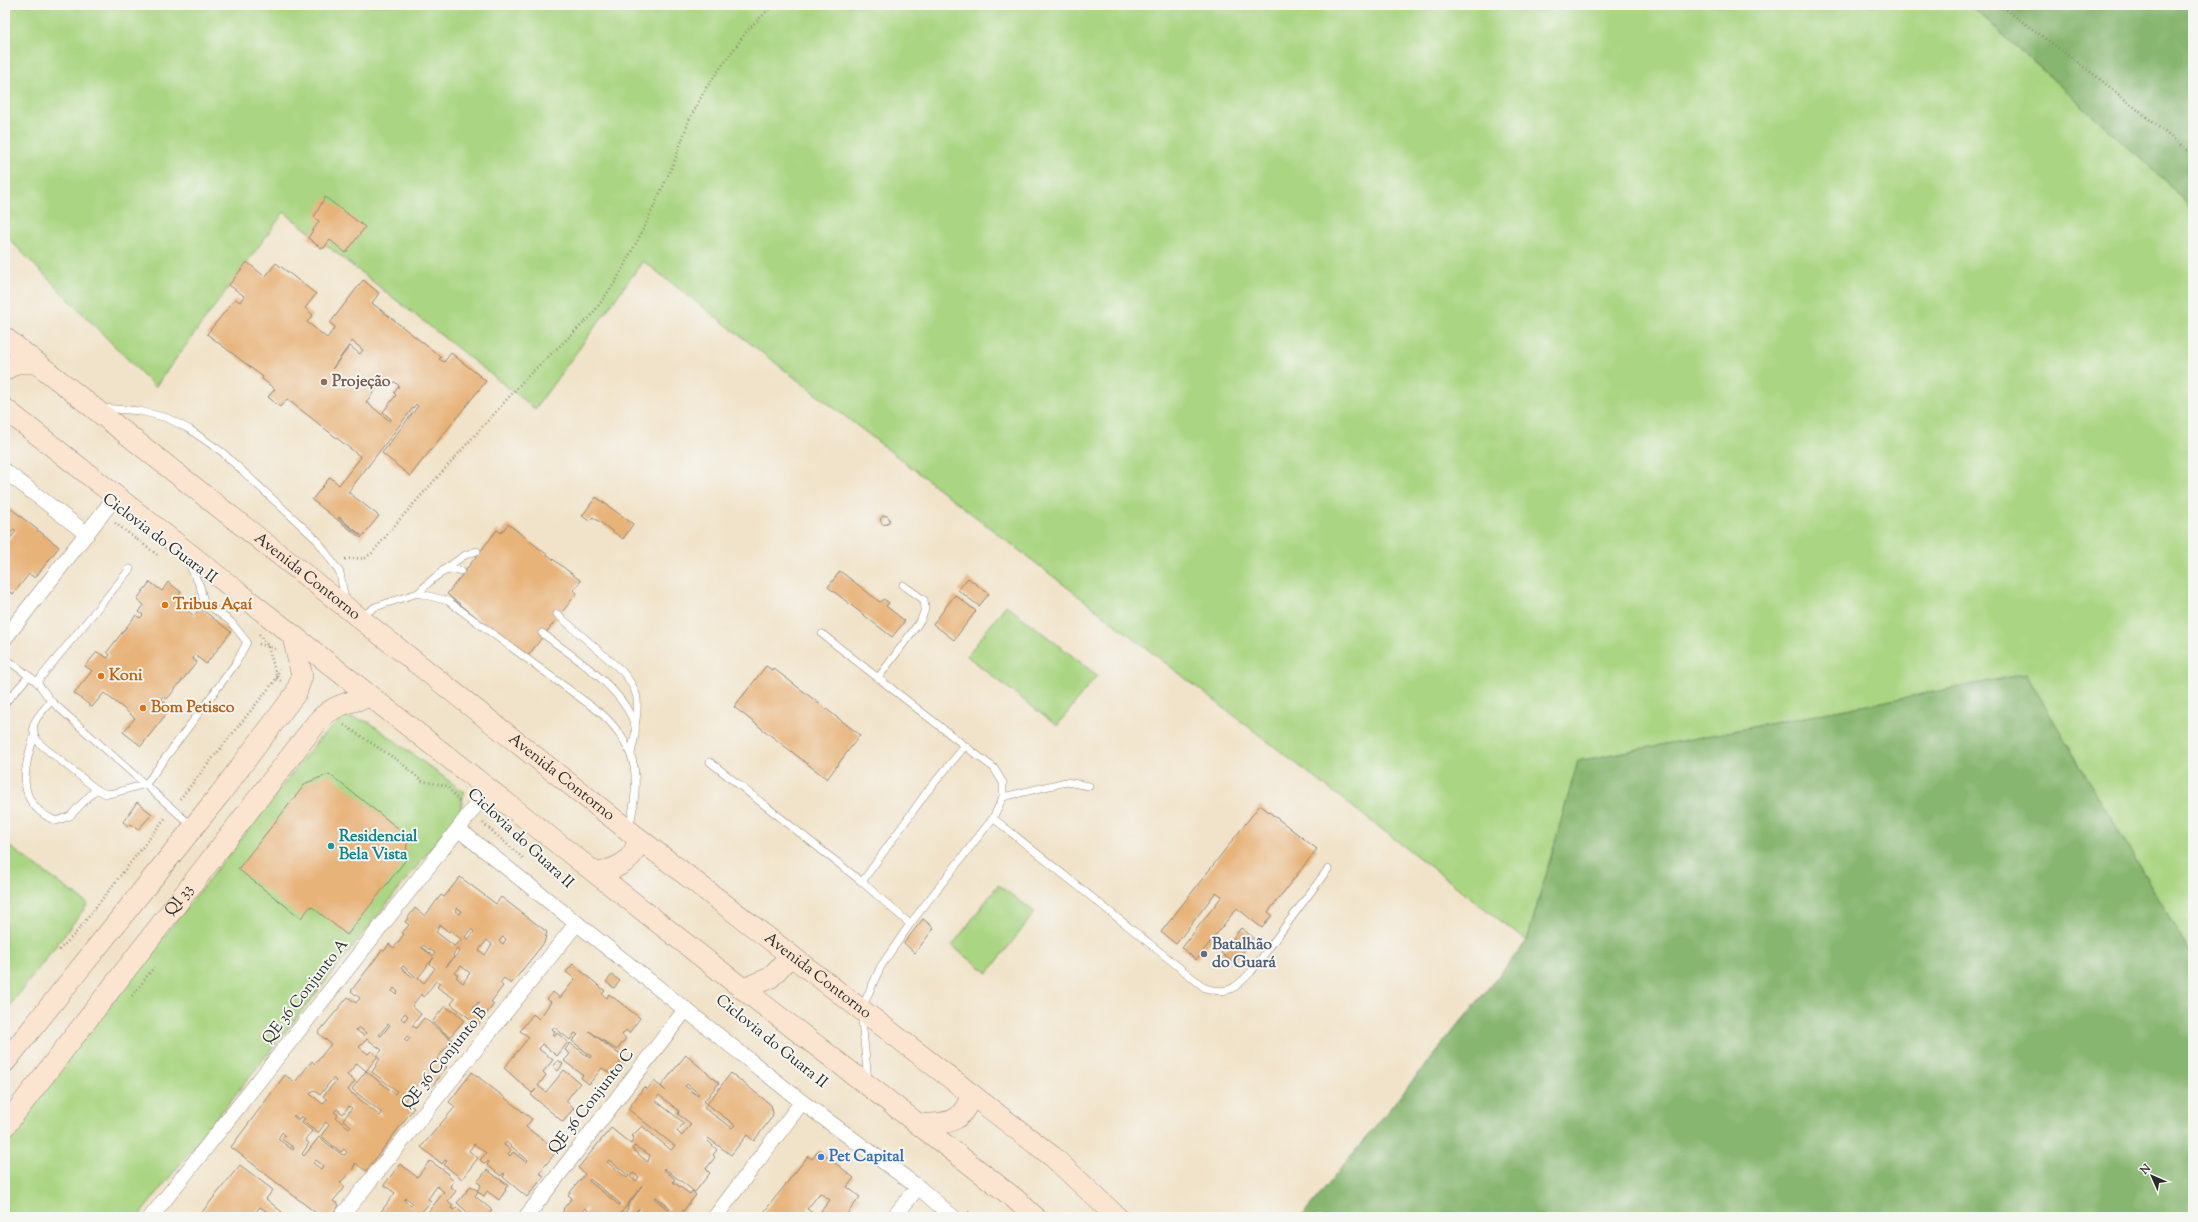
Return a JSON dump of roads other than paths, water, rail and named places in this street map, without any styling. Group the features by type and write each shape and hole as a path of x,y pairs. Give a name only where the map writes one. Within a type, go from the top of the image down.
{"main road":[{"name":"Avenida Contorno","path":"5,338 633,834 971,1096 1053,1157 1117,1217"},
{"path":"5,370 16,363 36,362"},
{"path":"5,409 262,610 302,676 296,693 220,794 5,1062"},
{"path":"284,647 370,697 743,989 920,1125 1035,1217"},
{"name":"QI 33","path":"5,1126 326,713 343,703 370,697"},
{"path":"220,794 246,815"},
{"path":"597,874 615,869 633,856 633,834"},
{"path":"743,989 770,978 790,956"},
{"path":"920,1125 944,1124 954,1121 967,1106 971,1096"}],"street":[{"path":"5,471 87,534"},
{"path":"5,638 116,496"},
{"name":"QE 36 Conjunto A","path":"151,1217 488,789"},
{"path":"458,829 802,1102 958,1213"},
{"name":"QE 36 Conjunto B","path":"341,1217 577,923"},
{"name":"QE 36 Conjunto C","path":"526,1217 686,1009"},
{"path":"715,1217 802,1102"},
{"path":"894,1217 918,1186"}],"lane":[{"path":"95,408 140,411 168,418 189,429 222,452 250,476 317,540 340,573 353,614 418,594 438,597 460,608 530,663 584,701 613,724 622,735 631,754 636,784 633,834"},
{"path":"51,701 35,720 32,729 34,736 40,744 96,789 106,794 114,794 146,784 236,663 247,642 231,622 204,602 200,586 190,564 180,548 169,538"},
{"path":"418,594 439,574 456,561 477,551"},
{"path":"36,682 130,569"},
{"path":"439,574 451,570 461,571"},
{"path":"878,678 921,620 925,609 924,600 903,585"},
{"path":"557,614 622,671 637,691 639,705 631,754"},
{"path":"542,633 613,690 624,705 635,727"},
{"path":"822,634 994,768 1003,783 1003,797 993,818 910,924 881,966 861,1010 869,1087"},
{"path":"5,658 36,682 51,701 194,827"},
{"path":"5,703 29,676"},
{"path":"34,736 25,766 25,791 43,815 56,821 70,816 96,789"},
{"path":"862,882 926,793 965,746"},
{"path":"710,762 862,882 910,924"},
{"path":"1003,797 1066,782 1089,786"},
{"path":"993,818 1205,988 1219,992 1230,990 1241,983 1251,972 1328,869"}],"place":[{"name":"Projeção","path":"324,382"},
{"name":"Tribus Açaí","path":"165,605"},
{"name":"Koni","path":"101,676"},
{"name":"Bom Petisco","path":"143,708"},
{"name":"Residencial Bela Vista","path":"331,846"},
{"name":"Batalhão do Guará","path":"1204,954"},
{"name":"Pet Capital","path":"821,1157"}]}
